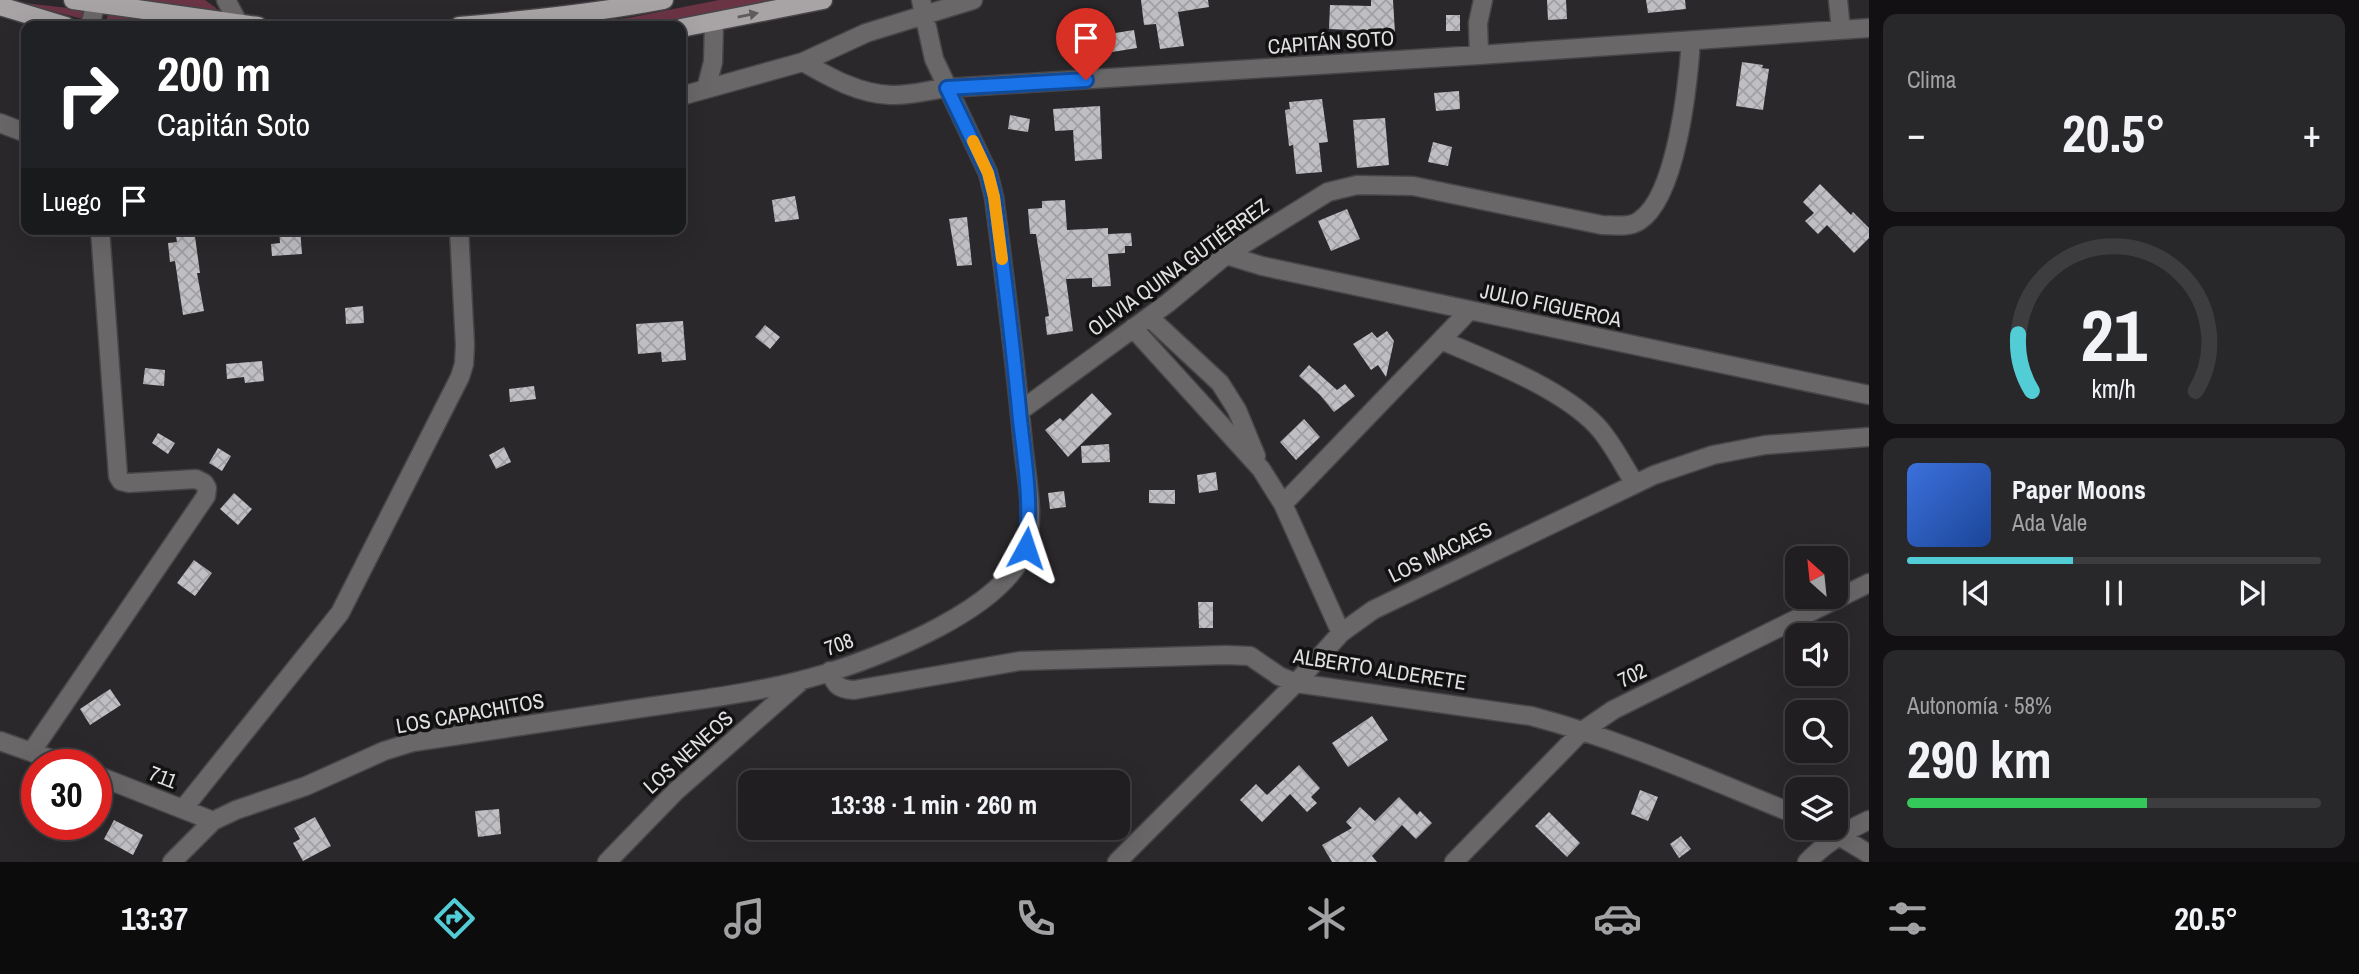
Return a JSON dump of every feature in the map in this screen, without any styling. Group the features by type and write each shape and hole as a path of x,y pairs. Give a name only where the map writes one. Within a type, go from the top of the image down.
{"main road":[{"path":"73,0 97,1 216,21"},
{"path":"517,21 624,8 664,0"},
{"path":"686,27 823,0"},
{"path":"0,6 50,21"}],"street":[{"path":"226,0 238,21"},
{"path":"686,95 803,62 923,7 973,0"},
{"path":"1479,55 1478,23 1483,0"},
{"path":"1838,0 1841,30"},
{"path":"91,21 97,1"},
{"name":"708","path":"803,678 889,650 974,607 1015,570 1026,548 1029,524 1020,411 991,185 988,173 934,59 923,7"},
{"path":"706,89 713,62 713,22"},
{"name":"CAPITÁN SOTO","path":"803,62 838,82 862,90 892,95 947,88 1869,28"},
{"name":"OLIVIA QUINA GUTIÉRREZ","path":"1020,411 1149,317 1226,255 1328,192 1357,185 1413,186 1602,225 1623,226 1638,222 1658,200 1670,169 1688,92 1691,41"},
{"path":"0,123 21,131"},
{"path":"33,749 205,496 207,488 196,479 129,483 121,481 118,475 100,235"},
{"path":"183,809 340,613 460,377 465,345 458,235"},
{"name":"JULIO FIGUEROA","path":"1226,255 1262,266 1869,395"},
{"path":"1283,504 1469,311"},
{"path":"1149,317 1220,383 1237,410 1261,469 1283,504 1341,633"},
{"path":"1133,328 1261,469"},
{"path":"1443,341 1531,380 1585,414 1599,427 1635,484"},
{"name":"LOS MACAES","path":"1117,862 1296,683 1341,633 1373,610 1654,475 1713,455 1765,445 1869,437"},
{"name":"702","path":"1454,862 1581,732 1613,710 1869,583"},
{"name":"ALBERTO ALDERETE","path":"830,671 834,683 840,689 854,690 1020,661 1226,654 1250,656 1279,676 1296,683 1531,716 1615,742 1785,810"},
{"name":"LOS CAPACHITOS","path":"172,862 213,821 236,810 306,786 384,751 413,742 715,697 803,678"},
{"name":"LOS NENEOS","path":"607,862 676,791 803,678"},
{"path":"0,741 26,749"},
{"name":"711","path":"112,781 213,821"},
{"path":"1848,826 1869,820"},
{"path":"1807,862 1826,840"},
{"path":"1847,840 1869,854"}],"shaded area":[{"path":"131,0 205,0 216,8 219,14"},
{"path":"719,0 778,0 666,21 599,21"},
{"path":"16,2 85,10 83,19"},
{"path":"108,14 151,21 106,21"}],"building":[{"path":"1141,0 1208,0 1209,7 1178,12 1184,46 1160,49 1156,24 1144,25"},
{"path":"1371,0 1393,0 1395,33 1373,34 1373,31 1329,29 1330,5 1371,6"},
{"path":"1547,0 1566,0 1567,19 1548,20"},
{"path":"1646,0 1685,0 1686,9 1648,13"},
{"path":"1446,15 1460,15 1460,31 1446,31"},
{"path":"1134,30 1137,48 1112,52 1109,34"},
{"path":"1742,62 1763,65 1762,68 1769,69 1763,110 1736,106"},
{"path":"1459,91 1460,109 1436,111 1434,93"},
{"path":"1322,99 1328,142 1319,143 1322,172 1296,174 1293,145 1289,146 1285,110 1290,109 1289,102"},
{"path":"1100,106 1102,159 1075,161 1073,130 1055,131 1053,109"},
{"path":"1010,115 1030,119 1028,132 1008,129"},
{"path":"1385,118 1389,165 1357,168 1353,120"},
{"path":"1433,142 1452,147 1448,166 1428,162"},
{"path":"1820,184 1851,215 1853,212 1869,228 1869,238 1854,253 1827,225 1818,234 1805,221 1814,213 1803,202"},
{"path":"795,196 799,219 775,222 772,200"},
{"path":"1065,200 1067,230 1108,228 1108,234 1131,233 1132,246 1125,246 1125,253 1108,254 1111,286 1092,287 1092,278 1066,279 1073,331 1047,335 1045,317 1049,316 1036,234 1030,234 1028,209 1042,208 1042,201"},
{"path":"1347,209 1360,239 1331,251 1318,221"},
{"path":"967,217 972,265 957,266 949,219"},
{"path":"195,235 200,273 197,273 204,311 183,315 175,261 170,262 168,243 177,242 176,236"},
{"path":"279,235 300,235 302,254 272,256 271,244 280,243"},
{"path":"363,306 364,323 346,324 345,308"},
{"path":"683,321 686,360 662,362 661,352 638,354 636,324"},
{"path":"765,325 780,337 770,349 755,337"},
{"path":"1387,331 1394,341 1386,377 1378,365 1371,370 1353,344 1372,332 1377,338"},
{"path":"262,361 264,381 245,383 244,377 227,379 226,364"},
{"path":"1309,365 1337,390 1345,384 1355,396 1334,412 1299,376"},
{"path":"145,368 165,370 164,386 143,384"},
{"path":"534,386 536,399 510,402 509,389"},
{"path":"1092,393 1112,414 1068,457 1045,430 1060,418 1063,421"},
{"path":"1304,419 1320,437 1296,460 1280,442"},
{"path":"158,433 175,443 168,454 152,443"},
{"path":"1109,444 1110,462 1082,463 1081,446"},
{"path":"504,447 511,462 496,469 489,455"},
{"path":"218,448 231,456 222,471 209,463"},
{"path":"1216,472 1218,490 1199,493 1197,475"},
{"path":"1149,490 1175,490 1175,504 1149,503"},
{"path":"1064,491 1066,507 1050,509 1048,493"},
{"path":"234,493 252,509 238,525 220,509"},
{"path":"194,560 212,573 195,596 177,583"},
{"path":"1198,602 1213,602 1213,628 1199,628"},
{"path":"110,689 121,705 90,725 80,709"},
{"path":"1372,716 1388,740 1348,767 1332,743"},
{"path":"1299,765 1320,788 1311,797 1317,803 1307,812 1290,794 1262,822 1240,800 1256,784 1267,795"},
{"path":"1640,790 1658,797 1648,821 1631,814"},
{"path":"1399,797 1417,815 1420,811 1432,823 1416,839 1402,825 1372,856 1377,862 1332,862 1322,845 1352,828 1346,822 1360,807 1375,821"},
{"path":"499,809 501,834 478,837 475,811"},
{"path":"1549,812 1580,843 1567,857 1535,826"},
{"path":"315,817 331,846 303,861 293,843 300,839 294,828"},
{"path":"114,820 143,835 133,855 106,840 112,840"},
{"path":"1681,836 1691,849 1679,858 1670,844"}],"slow traffic":[{"path":"973,141 988,173 994,197 1002,259"}],"route":[{"path":"1026,548 1029,524 1028,491 1014,350 994,197 988,173 947,88 1086,80"}]}
